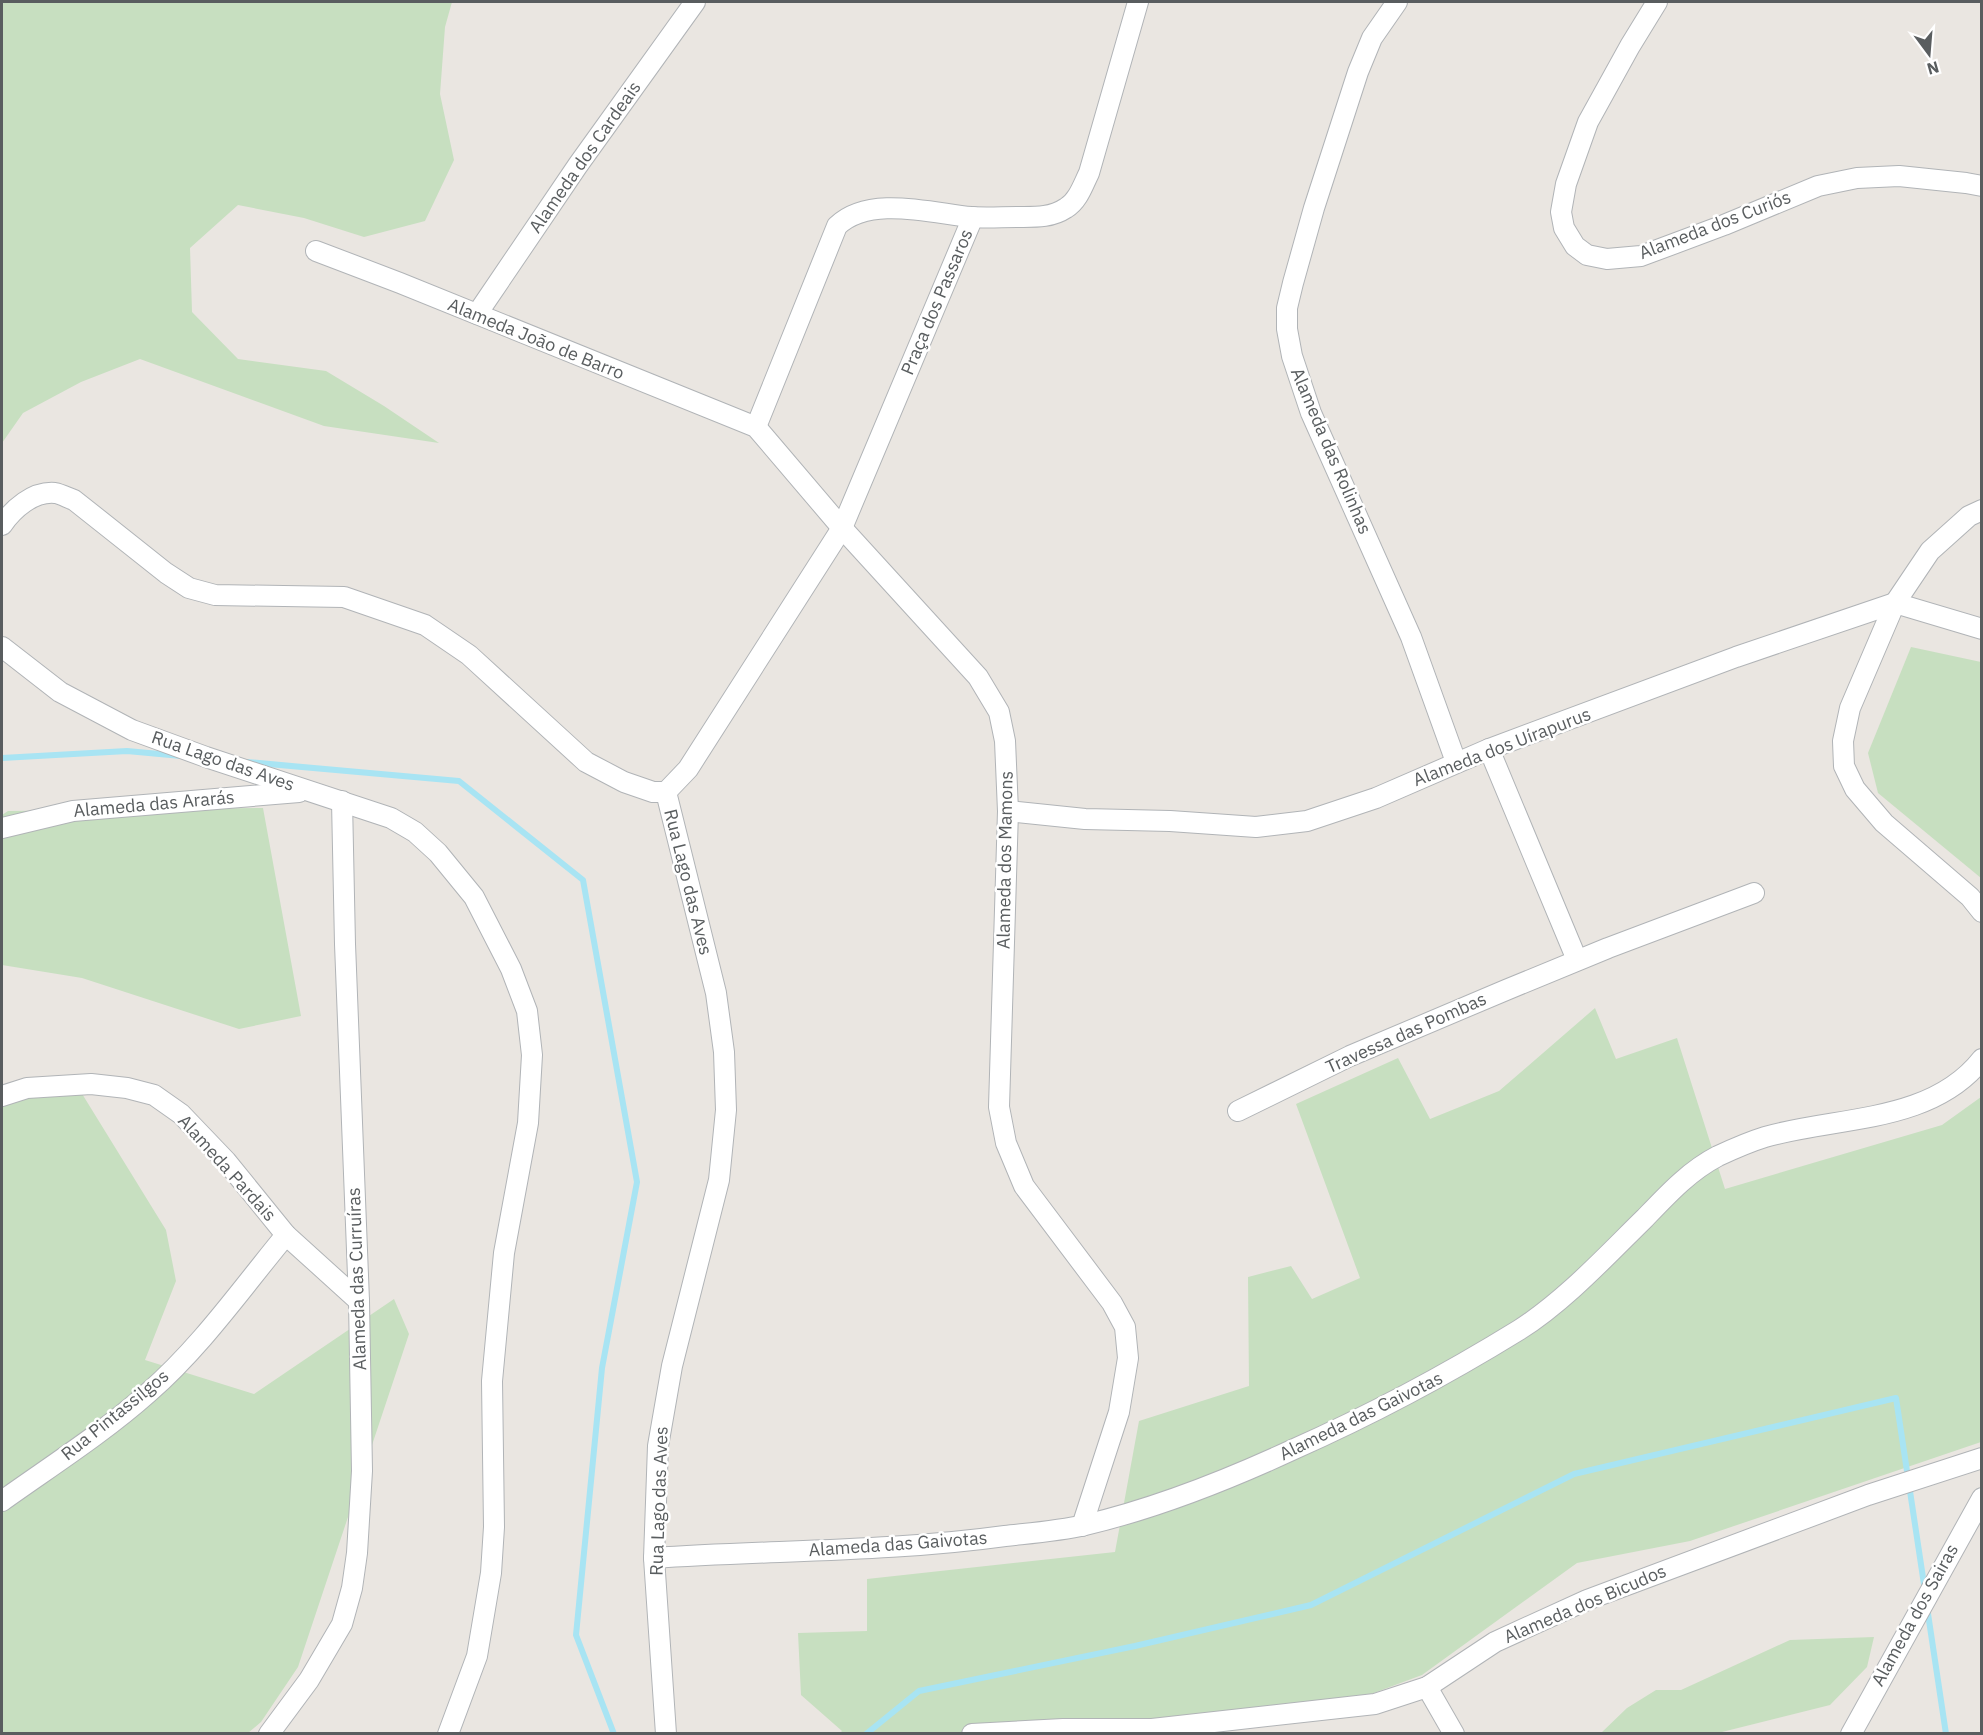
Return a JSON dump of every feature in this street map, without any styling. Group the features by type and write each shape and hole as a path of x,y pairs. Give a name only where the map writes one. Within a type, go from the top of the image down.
{"street":[{"name":"Alameda dos Cardeais","path":"477,314 578,165 696,2"},
{"path":"973,217 1047,217 1068,207 1078,196 1089,174 1138,2"},
{"name":"Alameda das Rolinhas","path":"1397,2 1372,38 1358,72 1314,208 1293,284 1287,308 1287,329 1292,356 1311,413 1411,637 1456,762"},
{"name":"Alameda dos Curiós","path":"1657,2 1588,122 1566,184 1561,212 1564,228 1575,246 1587,255 1607,259 1641,256 1818,186 1857,178 1899,176 1982,186"},
{"name":"Praça dos Passaros","path":"756,427 837,226 846,218 872,209 936,212 973,217 842,528"},
{"name":"Alameda João de Barro","path":"316,251 756,427"},
{"path":"666,792 688,769 842,528 756,427"},
{"name":"Rua Lago das Aves","path":"2,525 25,501 40,495 56,493 74,500 166,573 189,588 215,595 344,597 425,625 469,655 586,762 624,782 653,792 666,792 716,993 724,1052 726,1110 719,1180 672,1365 658,1446 654,1558 666,1734"},
{"path":"1982,510 1969,516 1930,551 1895,603 1850,708 1843,741 1844,766 1855,789 1884,823 1970,897 1982,912"},
{"name":"Alameda dos Mamons","path":"842,528 978,677 999,712 1005,741 1008,811 999,1107 1006,1143 1024,1186 1112,1303 1125,1328 1128,1358 1119,1412 1082,1526"},
{"path":"1895,603 1982,629"},
{"name":"Alameda dos Uírapurus","path":"1008,811 1085,819 1170,821 1256,827 1307,821 1376,798 1489,749 1736,657 1895,603"},
{"name":"Rua Lago das Aves","path":"2,647 60,693 132,730 391,818 415,832 438,853 474,897 511,969 527,1011 532,1055 528,1123 504,1253 492,1381 494,1527 491,1573 477,1656 448,1734"},
{"path":"1489,749 1577,960"},
{"name":"Alameda das Ararás","path":"2,828 73,810 308,791"},
{"name":"Alameda das Curruíras","path":"269,1734 309,1680 342,1624 352,1588 362,1471 359,1301 345,944 342,801"},
{"name":"Travessa das Pombas","path":"1238,1111 1350,1056 1577,960 1754,893"},
{"name":"Alameda das Gaivotas","path":"654,1558 719,1553 856,1550 973,1540 1082,1526 1154,1506 1254,1468 1338,1430 1450,1371 1525,1326 1586,1277 1689,1175 1715,1158 1767,1137 1903,1109 1941,1094 1971,1072 1982,1059"},
{"name":"Alameda Pardais","path":"2,1096 27,1088 92,1084 127,1088 154,1095 181,1114 226,1161 286,1235 359,1301"},
{"name":"Rua Pintassilgos","path":"2,1501 91,1438 149,1392 192,1351 286,1235"},
{"name":"Alameda dos Bicudos","path":"972,1734 1063,1729 1152,1729 1375,1704 1427,1687 1495,1642 1587,1600 1868,1495 1982,1458"},
{"name":"Alameda dos Sairas","path":"1851,1734 1982,1498"},
{"path":"1427,1687 1454,1734"}],"green space":[{"path":"2,2 452,2 445,27 440,94 454,160 425,221 364,237 304,218 238,205 190,248 192,312 238,359 326,371 439,443 324,426 140,359 81,382 23,413 2,443"},
{"path":"1911,647 1981,662 1981,878 1878,793 1868,753"},
{"path":"263,808 301,1016 239,1029 82,978 2,965 2,815 8,811"},
{"path":"1595,1008 1616,1059 1677,1038 1725,1189 1942,1125 1981,1097 1981,1442 1690,1541 1577,1563 1422,1675 1363,1697 1144,1733 840,1733 842,1731 801,1695 798,1633 867,1631 867,1579 1115,1552 1139,1421 1249,1386 1248,1277 1291,1266 1312,1299 1360,1278 1296,1104 1398,1058 1430,1119 1499,1091"},
{"path":"76,1084 166,1230 176,1281 145,1360 254,1394 394,1299 409,1334 298,1667 261,1722 248,1733 2,1733 2,1100"},
{"path":"1874,1637 1867,1667 1830,1705 1718,1733 1601,1733 1627,1708 1656,1690 1681,1690 1790,1640"}],"waterway":[{"path":"2,758 127,751 181,756"},
{"path":"247,762 459,781 583,880 637,1182 602,1368 576,1635 614,1734"},
{"path":"866,1734 919,1691 1135,1646 1311,1605 1574,1474 1896,1398 1925,1591"},
{"path":"1927,1607 1946,1734"}]}
